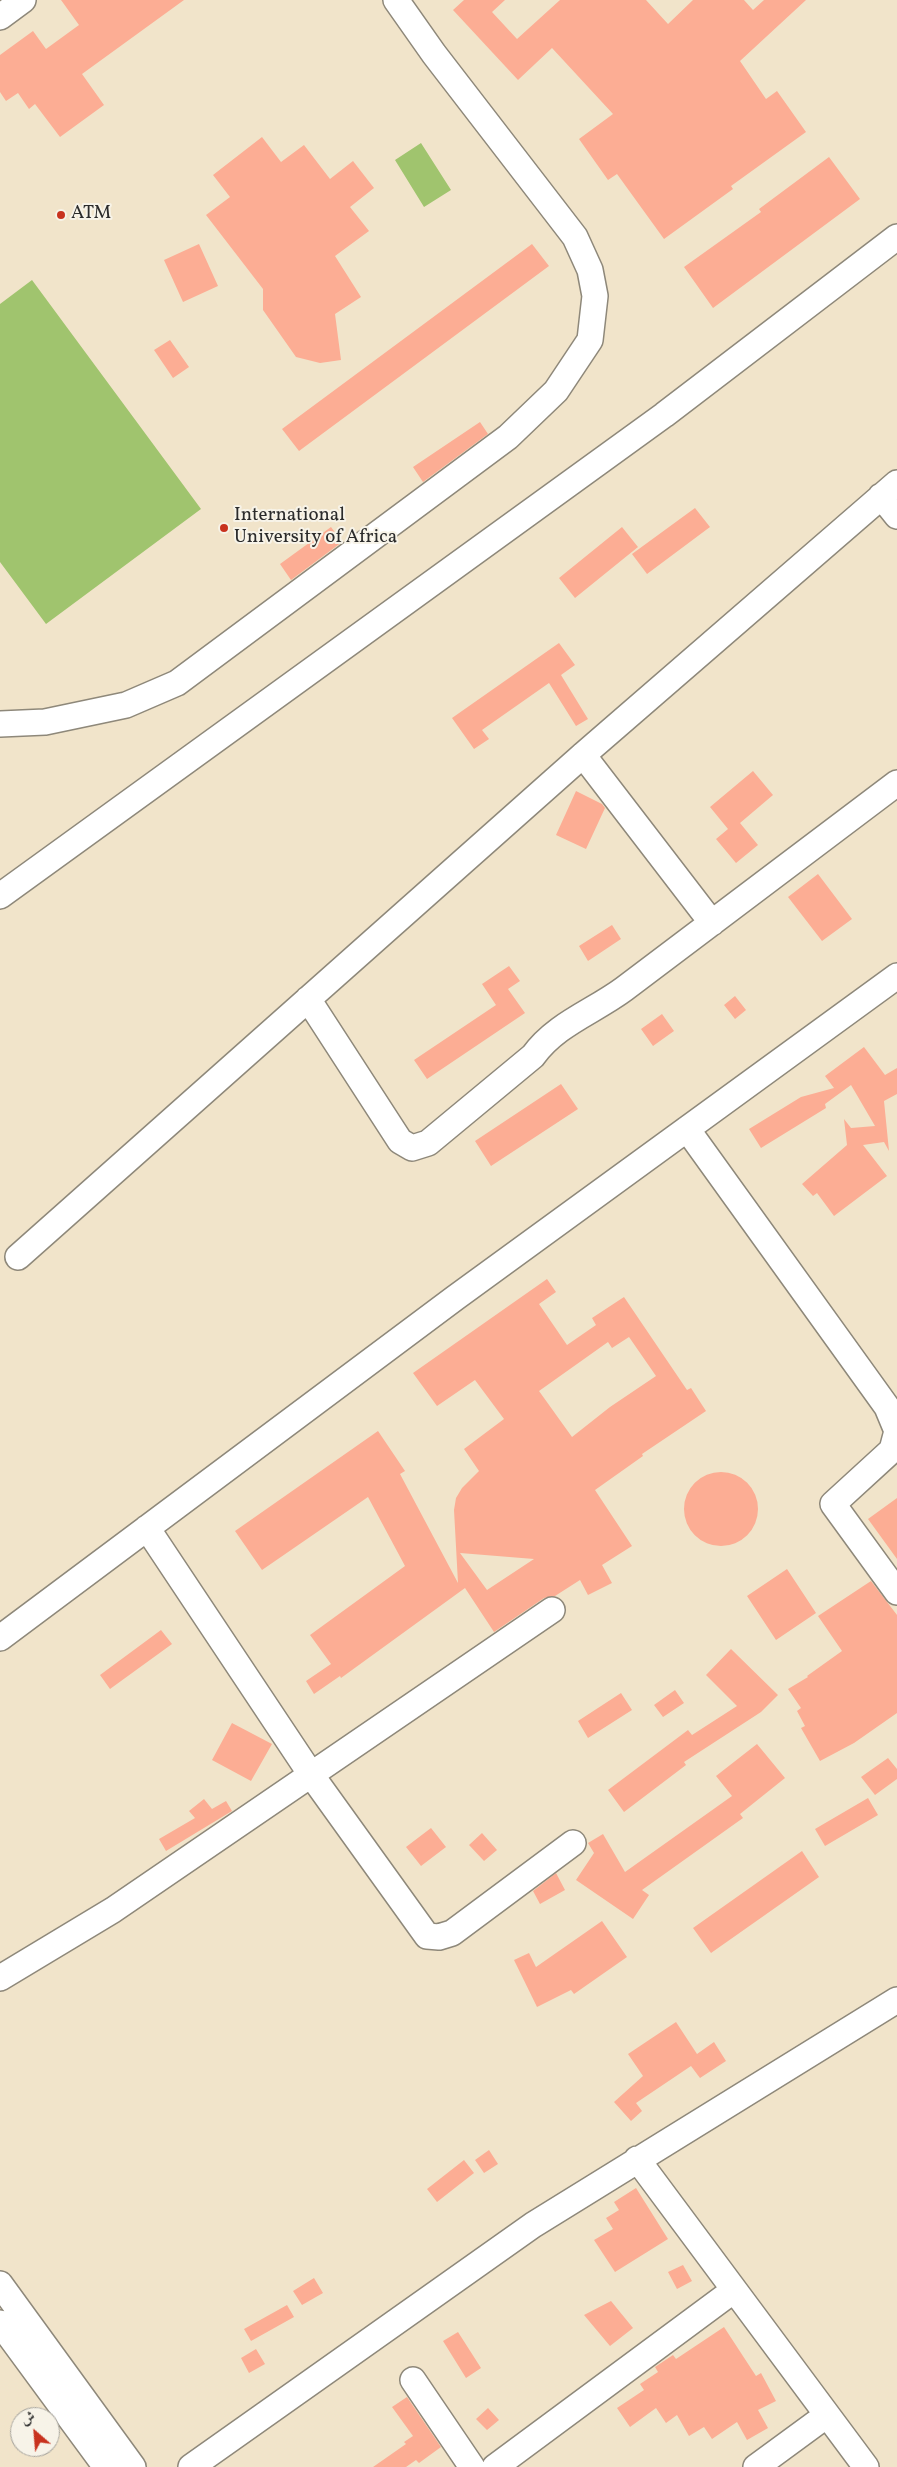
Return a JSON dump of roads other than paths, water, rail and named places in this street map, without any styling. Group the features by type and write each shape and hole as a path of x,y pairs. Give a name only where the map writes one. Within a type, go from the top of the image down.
{"street":[{"path":"0,17 23,0"},
{"path":"0,724 44,722 126,705 177,683 508,437 556,391 590,340 595,296 590,270 575,237 434,54 396,0"},
{"path":"0,896 664,414 897,237"},
{"path":"18,1257 583,756 889,490 897,516"},
{"path":"583,756 712,922"},
{"path":"308,999 400,1141 412,1148 428,1143 533,1056 544,1041 559,1028 612,998 897,783"},
{"path":"0,1638 687,1129 897,976"},
{"path":"687,1129 887,1407 897,1431 892,1450 833,1504 897,1592"},
{"path":"147,1528 312,1776 427,1936 438,1937 452,1933 573,1843"},
{"path":"0,1978 114,1910 552,1610"},
{"path":"191,2467 533,2225 636,2159 897,2000"},
{"path":"636,2159 866,2467"},
{"path":"0,2284 133,2467"},
{"path":"495,2467 734,2290"},
{"path":"0,2323 106,2467"},
{"path":"413,2380 472,2467"},
{"path":"756,2467 827,2415"}],"place":[{"name":"ATM","path":"61,215"},
{"name":"International University of Africa","path":"224,528"}]}
